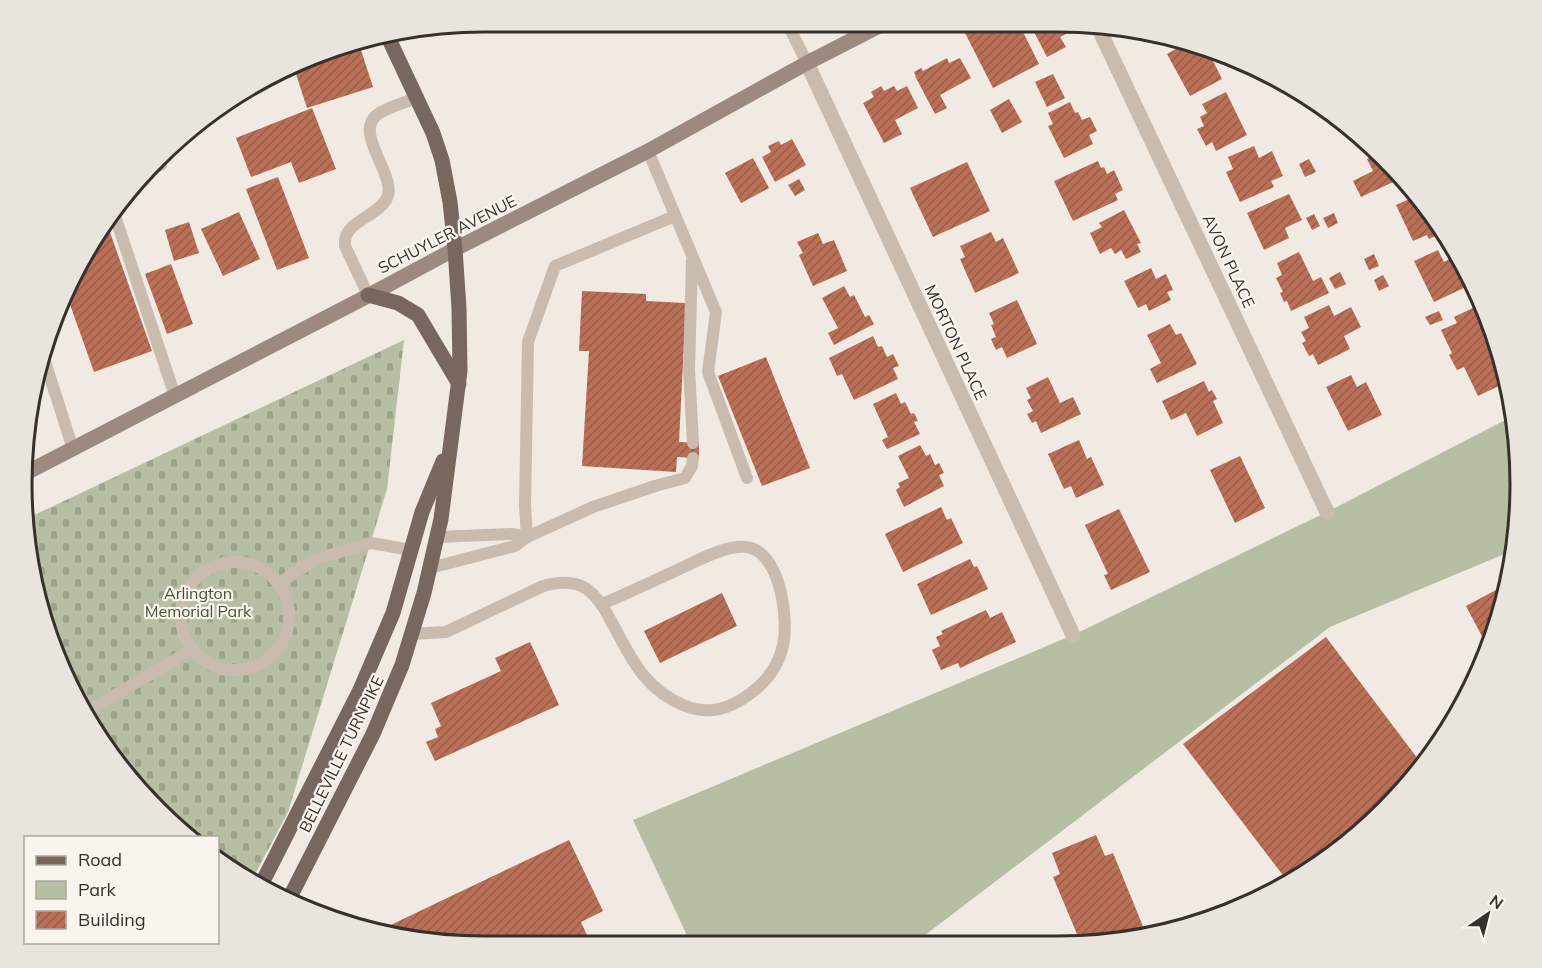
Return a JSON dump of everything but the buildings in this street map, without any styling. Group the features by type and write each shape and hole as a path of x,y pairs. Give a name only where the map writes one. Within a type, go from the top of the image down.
{"main road":[{"name":"SCHUYLER AVENUE","path":"32,470 454,249 648,151 807,63 869,32"},
{"name":"BELLEVILLE TURNPIKE","path":"292,893 373,734 402,665 437,537 459,384 459,308 450,202 442,160 433,133 390,41"},
{"path":"368,295 398,303 418,315 459,384"},
{"name":"BELLEVILLE TURNPIKE","path":"264,879 360,690 393,612 422,512 451,442"}],"street":[{"name":"AVON PLACE","path":"1101,33 1327,512"},
{"name":"MORTON PLACE","path":"807,63 1073,636"}],"lane":[{"path":"792,32 807,63"},
{"path":"368,295 345,246 344,238 350,228 387,200 389,188 369,132 370,122 378,114 417,98"},
{"path":"648,151 716,312 708,372 747,477"},
{"path":"527,537 525,506 528,342 555,266 675,216"},
{"path":"117,221 175,396"},
{"path":"692,256 689,369 693,442"},
{"path":"47,367 73,449"},
{"path":"430,568 515,546 527,537 593,507 685,478 692,466 693,458"},
{"path":"437,537 511,534 527,537"},
{"path":"278,584 316,559 370,543 411,550"},
{"path":"412,634 446,632 543,586 554,583 573,583 586,588 602,604 641,674 653,687 666,697 692,709 706,711 735,704 760,686 770,675 783,646 785,620 777,580 766,560 756,550 746,547 722,551 706,557 602,604"},
{"path":"234,562 251,565 266,572 278,584 286,601 289,619 285,638 268,659 242,670 224,670 206,663 192,650 182,627 182,602 190,586 202,574 217,565 234,562"},
{"path":"91,709 192,650"}],"green space":[{"name":"Arlington Memorial Park","path":"404,340 387,489 288,812 255,874 219,850 219,836 201,836 164,804 125,759 92,710 66,657 47,601 40,572 32,516"},
{"path":"1506,420 1510,454 1510,514 1505,554 1330,627 924,936 687,936 633,820 1073,635 1327,512"}]}
